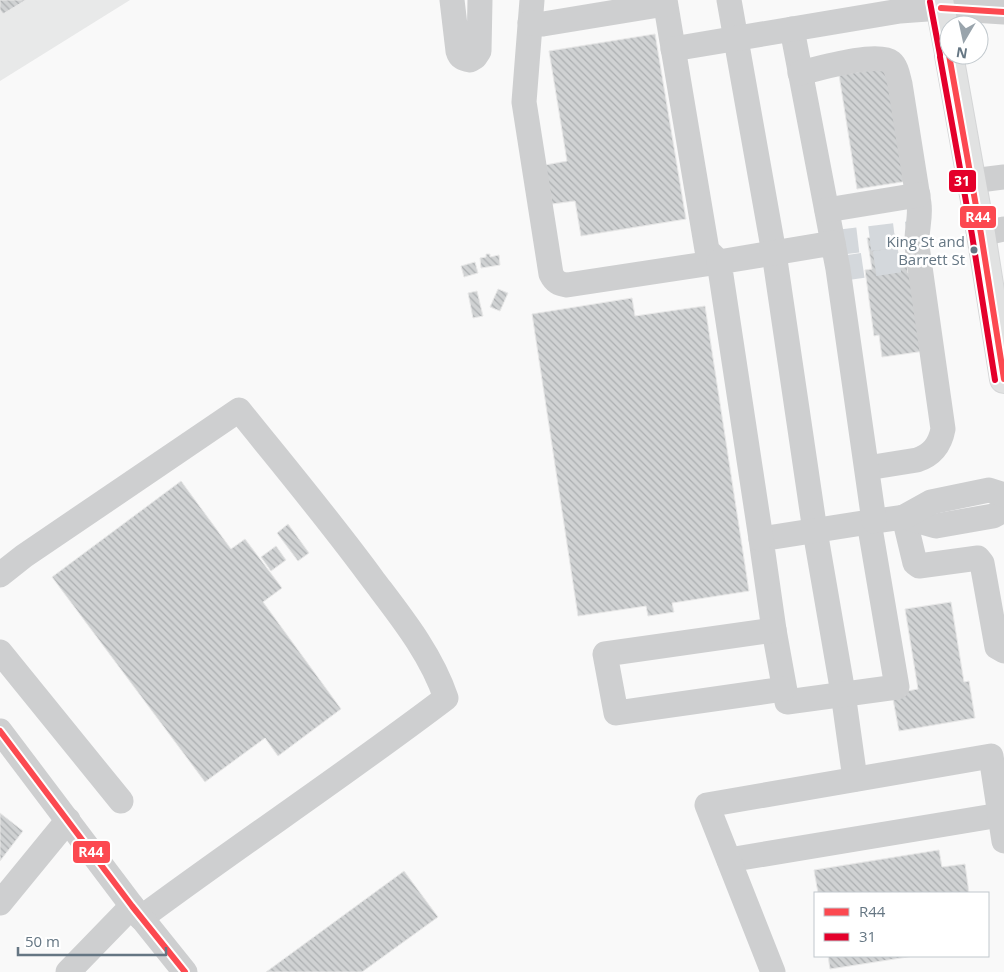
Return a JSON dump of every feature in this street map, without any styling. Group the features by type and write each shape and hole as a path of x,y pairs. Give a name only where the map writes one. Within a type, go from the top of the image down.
{"main road":[{"path":"951,65 972,181 992,232 1003,363"}],"street":[{"path":"452,0 458,51 464,59 470,60 479,51 480,0"},
{"path":"729,0 774,253 815,531 843,693 855,779"},
{"path":"531,12 543,24 665,2 708,250 719,262 774,630 787,702 898,687 872,522 867,468 838,268 792,29"},
{"path":"673,49 940,4 1004,12"},
{"path":"531,12 524,102 551,274 554,280 560,284 568,285 833,243"},
{"path":"800,73 862,59 882,58 892,63 900,84 918,195 920,212 916,233 917,246 943,429 941,439 924,458 867,468"},
{"path":"972,181 1004,177"},
{"path":"826,210 918,195"},
{"path":"0,575 24,556 239,410 362,564 413,633 438,676 446,698 372,754 199,875 137,912 68,972"},
{"path":"761,539 904,517 931,502 989,490 1004,495"},
{"path":"904,517 936,526 993,516 1004,510"},
{"path":"904,517 915,563 919,566 973,558 978,558 982,563 997,647 1004,651"},
{"path":"774,630 606,654 616,713 784,689"},
{"path":"0,652 121,801"},
{"path":"0,731 137,912 186,972"},
{"path":"773,972 707,805 991,756 1004,842"},
{"path":"729,860 1000,815"},
{"path":"0,903 68,820"}],"shaded area":[{"path":"0,0 130,0 0,81"}],"building":[{"path":"0,0 26,0 3,14 0,10"},
{"path":"655,34 686,219 581,236 575,201 552,204 545,165 567,161 549,51"},
{"path":"890,67 908,181 857,189 839,75"},
{"path":"895,234 900,266 907,265 908,273 914,273 925,351 882,357 879,335 874,336 865,270 872,269 867,238"},
{"path":"486,254 490,254 490,257 499,255 500,265 481,268 480,258 486,257"},
{"path":"475,262 478,273 464,277 461,266"},
{"path":"498,289 508,293 500,311 490,307"},
{"path":"477,291 483,316 473,318 468,293"},
{"path":"632,298 635,316 705,306 749,591 672,603 674,612 648,616 646,606 578,616 532,314"},
{"path":"181,481 231,549 245,539 282,588 263,602 341,709 278,756 265,738 205,782 52,577"},
{"path":"288,524 309,553 298,561 277,533"},
{"path":"276,546 286,560 271,571 261,557"},
{"path":"951,602 964,682 969,681 975,718 899,731 892,694 918,689 905,609"},
{"path":"0,813 23,831 0,861"},
{"path":"939,850 942,867 965,864 969,892 818,892 814,870"},
{"path":"404,871 438,917 362,972 266,972"},
{"path":"828,957 908,957 830,969"}],"tunnel":[{"path":"833,243 916,233"},
{"path":"838,269 919,257"}],"transit line":[{"name":"31","path":"930,2 939,50"},
{"name":"R44","path":"941,8 1004,12"},
{"name":"31","path":"941,65 972,235 995,380"},
{"name":"R44","path":"951,65 981,234 1004,379"},
{"name":"R44","path":"0,731 132,906 185,972"}],"place":[{"name":"King St and Barrett St","path":"974,250"}]}
